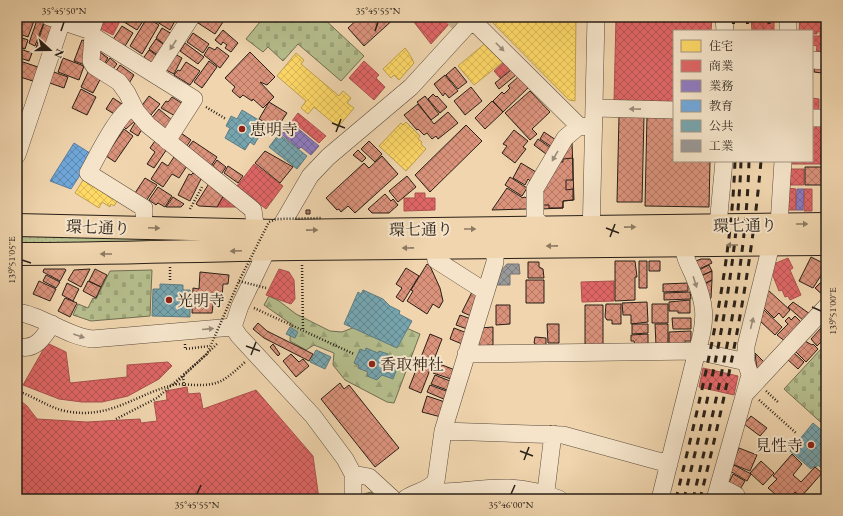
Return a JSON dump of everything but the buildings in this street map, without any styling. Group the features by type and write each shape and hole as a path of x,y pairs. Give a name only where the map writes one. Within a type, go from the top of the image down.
{"main road":[{"name":"環七通り","path":"17,254 139,254 267,250 495,247 591,236 718,225 826,224"},
{"name":"環七通り","path":"17,225 267,231 543,228 591,236 684,245 826,244"}],"street":[{"path":"154,74 191,17"},
{"path":"591,236 586,127 594,108 596,17"},
{"path":"724,17 725,30"},
{"path":"788,17 788,30"},
{"path":"17,155 56,19 93,28 154,74 194,99 167,141"},
{"path":"267,231 315,170 411,87 473,19 586,127"},
{"path":"93,28 91,61 94,66 118,82 148,125 253,210 267,231 267,250 240,306 233,327 238,336 255,352 313,416 345,459 353,474 353,499"},
{"path":"813,60 826,61"},
{"path":"134,106 128,109 118,121 88,172 144,208 144,214"},
{"path":"594,108 673,110"},
{"path":"813,118 826,118"},
{"path":"543,228 535,217 535,189 565,138 586,127"},
{"path":"718,225 724,162"},
{"path":"734,499 736,495 717,493 747,393 750,375 746,362 746,346 771,245 779,224 783,162"},
{"path":"660,499 705,320 704,308 693,275 684,256 684,245"},
{"path":"405,499 411,495 423,492 432,487 436,481 443,431 486,292 494,262 495,247"},
{"path":"434,248 436,260 486,292"},
{"path":"747,393 826,307"},
{"path":"17,312 37,317 81,338 92,339 233,327"},
{"path":"17,346 21,347 35,345 42,340 52,324"},
{"path":"466,354 697,351 746,362"},
{"path":"443,431 562,435 669,464"},
{"path":"423,492 442,493 509,488 550,497 553,434"},
{"path":"353,474 369,477 393,499"}],"path":[{"path":"194,99 226,119"},
{"path":"190,209 209,174"},
{"path":"116,419 157,398 207,354 238,281 269,222 276,219 321,218"},
{"path":"302,261 303,331"},
{"path":"170,267 170,280"},
{"path":"238,281 266,288"},
{"path":"253,308 354,354"},
{"path":"17,391 54,408 87,413 125,405 174,384 222,340"},
{"path":"174,384 206,385 225,380 255,352"},
{"path":"183,376 184,386"},
{"path":"747,393 796,433"}],"green space":[{"path":"264,17 322,17 364,56 341,81 298,44 283,61 268,47 263,52 246,39"},
{"path":"17,231 230,240 17,247"},
{"path":"152,270 150,316 91,321 73,315 78,304 88,308 93,298 96,299 110,271"},
{"path":"269,296 279,301 296,314 330,331 342,332 355,327 395,323 420,334 394,403 387,402 345,380 333,365 334,353 314,345 306,350 290,341 291,324 264,305"},
{"path":"822,348 826,352 826,427 784,389"},
{"path":"371,492 378,499 363,499 364,494"}],"tunnel":[{"path":"453,17 463,28"}],"railway":[{"path":"733,17 734,30"},
{"path":"747,17 748,30"},
{"path":"769,17 769,30"},
{"path":"676,499 696,415 722,289 728,246 735,162"},
{"path":"684,499 704,415 721,331 739,204 741,162"},
{"path":"693,499 730,332 743,246 749,162"},
{"path":"700,499 720,415 745,289 757,204 761,162"}],"place":[{"name":"恵明寺","path":"242,129"},
{"name":"光明寺","path":"169,300"},
{"name":"香取神社","path":"372,364"},
{"name":"見性寺","path":"811,445"}]}
